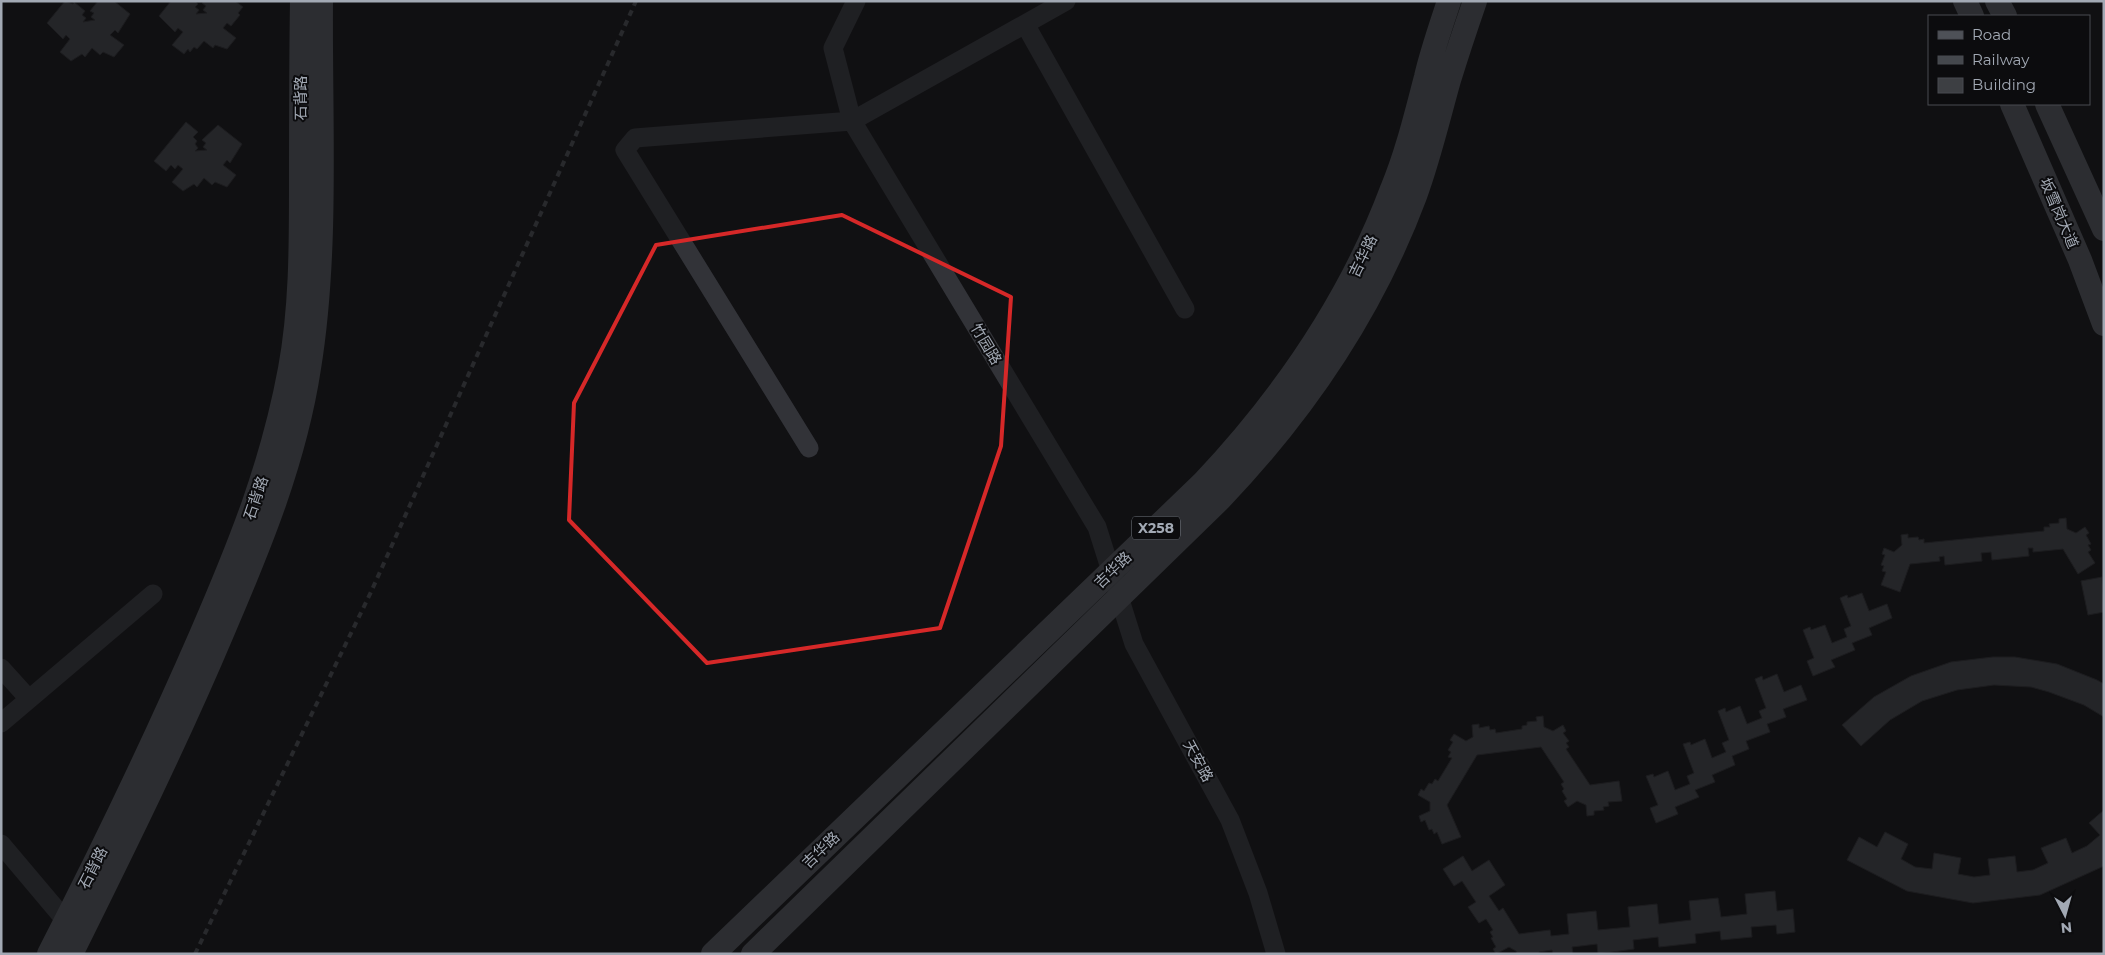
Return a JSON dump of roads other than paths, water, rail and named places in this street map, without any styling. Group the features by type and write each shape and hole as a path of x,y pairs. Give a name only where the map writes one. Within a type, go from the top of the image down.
{"main road":[{"path":"293,1 302,39"},
{"name":"石背路","path":"50,954 114,825 182,680 237,552 260,491 278,429 291,366 298,302 302,1"},
{"name":"石背路","path":"71,954 132,833 199,688 271,515 296,434 309,369 317,304 320,238 320,1"},
{"name":"吉华路","path":"713,954 1203,483 1281,394 1324,329 1362,260 1393,188 1449,1"},
{"name":"吉华路","path":"753,954 1248,470 1299,408 1345,341 1383,270 1415,196 1437,127 1449,80 1475,1"},
{"path":"1965,1 1972,15"},
{"path":"1997,1 2004,15"},
{"name":"坂雪岗大道","path":"2012,105 2080,260 2104,324"},
{"path":"2047,105 2104,229"}],"street":[{"name":"竹园路","path":"856,1 833,48 852,121 1097,527 1111,571"},
{"path":"809,448 625,150 635,138 852,121 1066,1"},
{"path":"1025,24 1185,309"},
{"name":"天安路","path":"1111,571 1134,644 1230,820 1258,893 1276,954"},
{"path":"1,723 153,594"},
{"path":"1,668 29,699"},
{"path":"1,844 66,921"}],"railway":[{"path":"195,954 371,592 636,1"}]}
